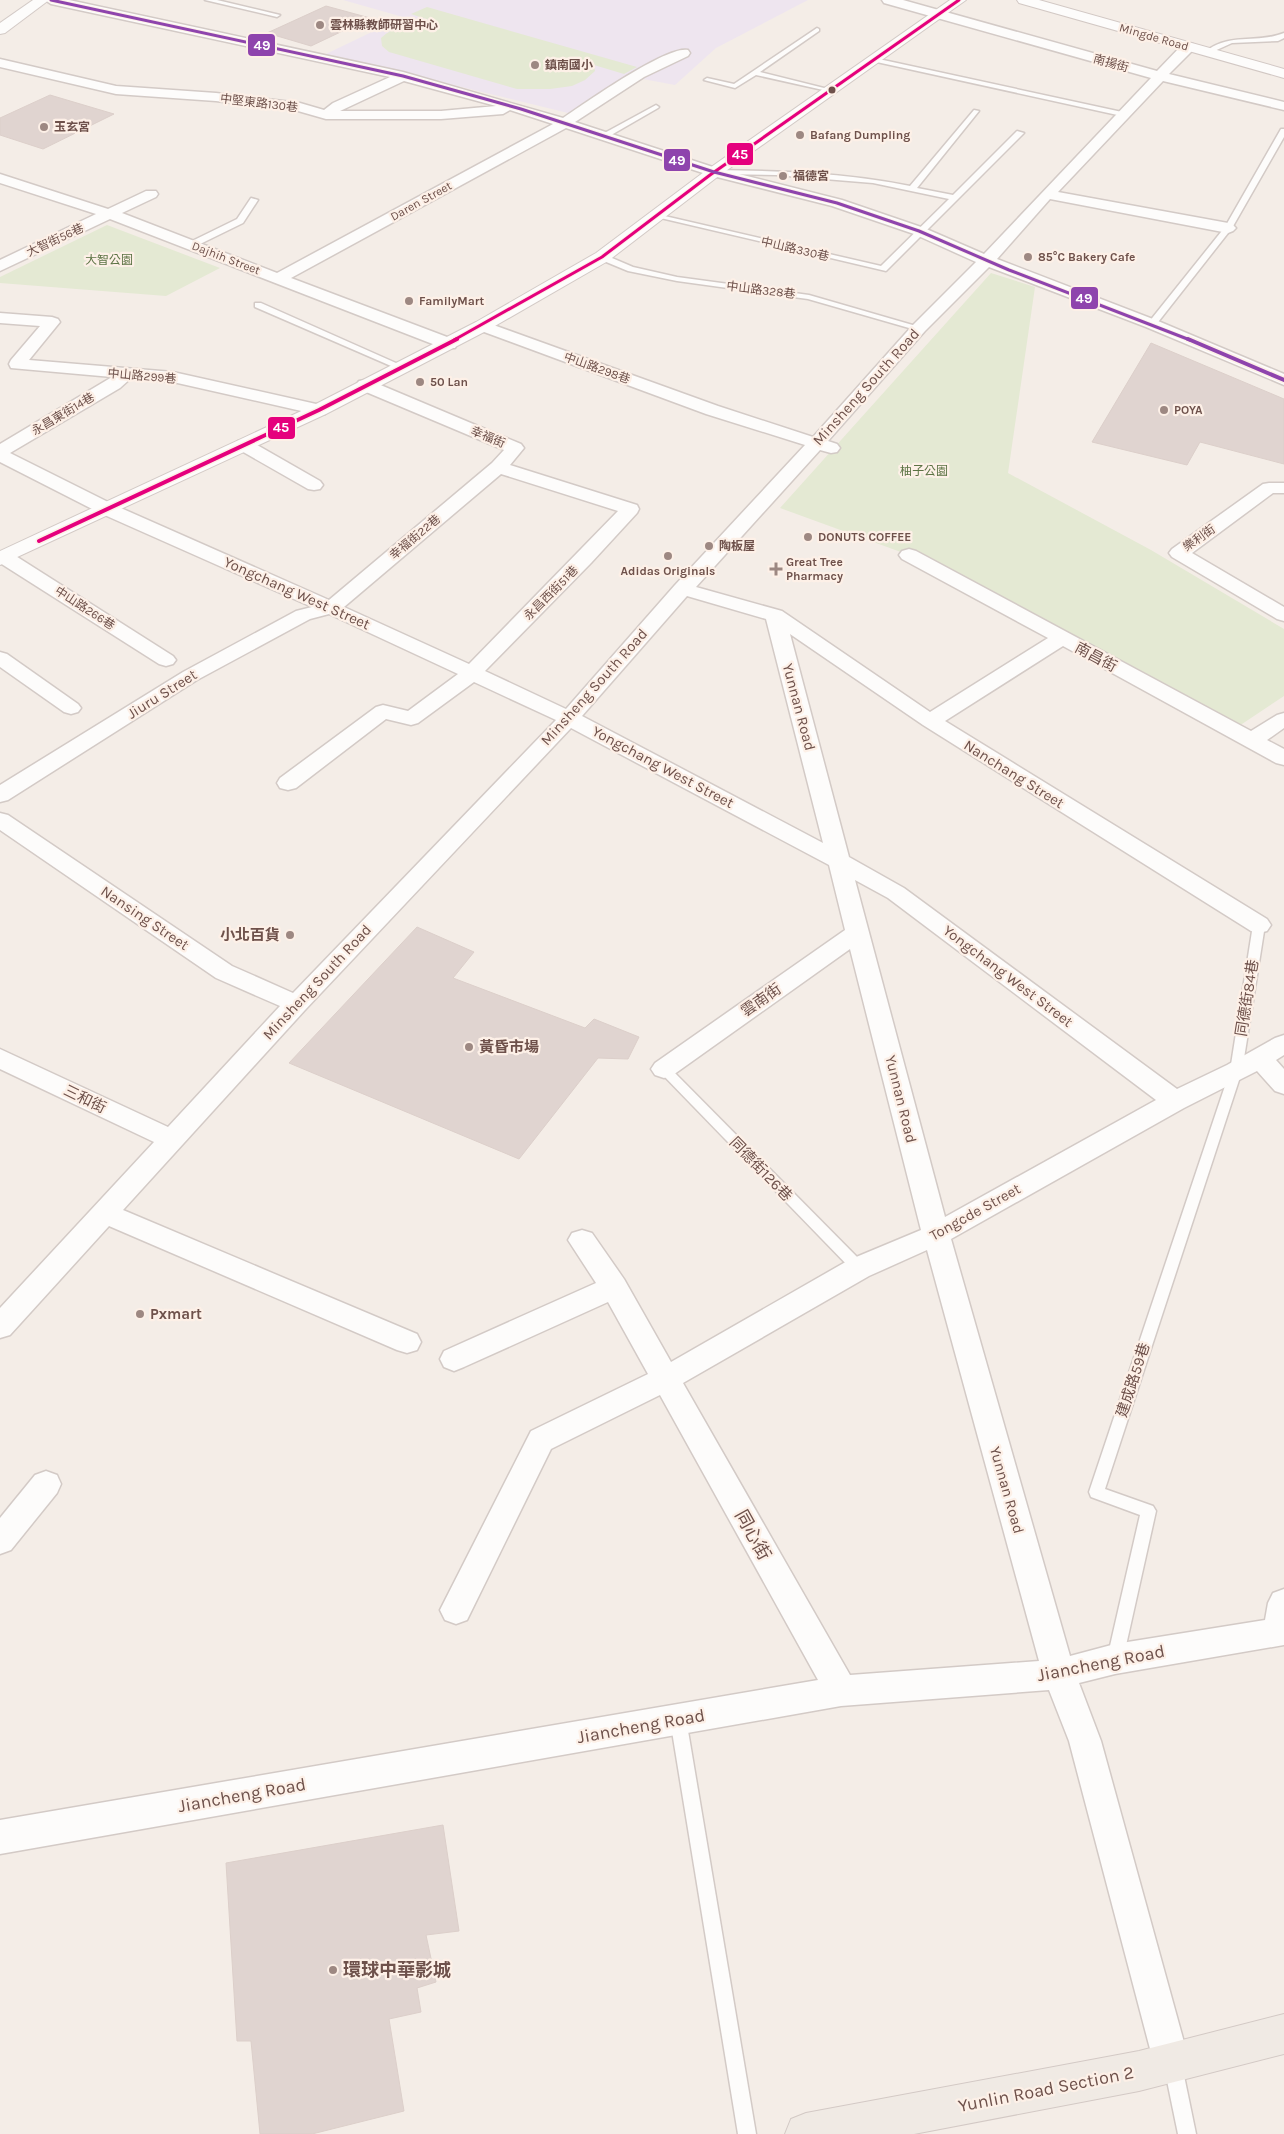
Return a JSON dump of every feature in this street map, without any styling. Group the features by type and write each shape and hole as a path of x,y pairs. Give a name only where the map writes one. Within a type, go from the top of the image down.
{"main road":[{"name":"Yunlin Road Section 2","path":"806,2134 1172,2064 1284,2034"}],"street":[{"path":"0,30 42,0"},
{"path":"51,0 403,76 521,109 714,172 837,203 919,231 1282,378"},
{"name":"南揚街","path":"888,0 1158,77 1284,106"},
{"path":"2,558 319,410 449,344 602,257 714,172 959,0"},
{"name":"Mingde Road","path":"1024,0 1284,74"},
{"name":"Minsheng South Road","path":"0,1327 296,1004 569,718 682,589 825,446 919,328 987,260 1122,114 1188,46"},
{"name":"Daren Street","path":"279,278 563,124 639,74 683,53"},
{"name":"中堅東路130巷","path":"0,63 116,90 216,97 300,107 326,115 441,115 521,109"},
{"path":"326,115 338,106 403,76"},
{"name":"Dajhih Street","path":"0,178 110,214 449,344"},
{"name":"大智街56巷","path":"0,266 151,194"},
{"path":"1047,194 1228,228"},
{"name":"中山路299巷","path":"0,318 52,322 17,364 173,378 319,410"},
{"name":"中山路298巷","path":"482,326 712,410 825,446"},
{"name":"永昌東街14巷","path":"0,453 114,384 124,375"},
{"name":"幸福街","path":"365,385 515,448 498,467 630,509"},
{"path":"244,445 314,485"},
{"name":"Yongchang West Street","path":"0,453 107,509 331,608 569,718 839,861 896,893 1176,1100"},
{"name":"幸福街22巷","path":"331,608 498,467"},
{"path":"1284,488 1269,488 1179,552 1284,615"},
{"name":"永昌西街51巷","path":"288,783 383,711 411,719 471,674 584,560 630,509"},
{"name":"南昌街","path":"909,555 1284,758"},
{"name":"中山路266巷","path":"2,558 166,660"},
{"path":"682,589 775,615"},
{"name":"Jiuru Street","path":"0,796 190,676 303,615 331,608"},
{"name":"Nanchang Street","path":"775,615 930,721 1259,925"},
{"name":"Yunnan Road","path":"775,615 936,1235 1059,1674 1085,1741 1172,2064"},
{"path":"930,721 1061,638"},
{"path":"0,658 71,708"},
{"path":"1252,740 1284,719"},
{"name":"Nansing Street","path":"0,820 224,972 296,1004"},
{"name":"雲南街","path":"664,1069 858,932"},
{"name":"Tongcde Street","path":"665,1379 859,1268 936,1235 1176,1100 1236,1071 1284,1044"},
{"name":"三和街","path":"0,1058 171,1139"},
{"path":"1260,1058 1284,1084"},
{"path":"104,1213 407,1342"},
{"name":"同心街","path":"582,1240 614,1287 841,1691"},
{"path":"454,1359 614,1287"},
{"path":"456,1610 541,1440 665,1379"},
{"path":"0,1541 46,1484"},
{"name":"Jiancheng Road","path":"0,1838 841,1691 1059,1674 1115,1659 1282,1622"}],"lane":[{"path":"208,0 277,15"},
{"path":"707,80 735,86 817,30"},
{"path":"1208,52 1231,41 1278,39 1284,35"},
{"path":"874,60 1122,114"},
{"path":"756,73 830,91"},
{"path":"602,136 656,106"},
{"path":"912,188 976,111"},
{"path":"1152,324 1228,228 1284,132"},
{"path":"919,231 1020,133"},
{"path":"714,172 776,172 874,181 955,198"},
{"path":"191,245 240,221 254,200"},
{"name":"中山路330巷","path":"656,216 883,269 919,231"},
{"name":"中山路328巷","path":"602,257 631,269 677,279 809,297 919,328"},
{"path":"258,305 401,367"},
{"name":"同德街84巷","path":"1236,1071 1259,925"},
{"name":"同德街126巷","path":"664,1069 859,1268"},
{"name":"建成路59巷","path":"1115,1659 1148,1511 1096,1492 1236,1071"},
{"path":"678,1719 748,2134"},
{"path":"1172,2064 1187,2134"}],"shaded area":[{"name":"鎮南國小","path":"343,0 808,0 716,48 675,85 627,76 568,113 326,54 403,17"}],"green space":[{"path":"427,7 637,67 624,74 594,65 595,71 585,80 572,86 550,89 517,89 389,52 382,46 381,38 392,30 410,23 429,20 411,14"},
{"name":"大智公園","path":"107,225 220,268 166,296 0,283 0,277"},
{"name":"柚子公園","path":"991,273 1035,287 1008,473 1151,550 1284,629 1284,696 1239,726 909,555 780,508"}],"building":[{"name":"雲林縣教師研習中心","path":"326,6 370,18 311,46 267,33"},
{"name":"玉玄宮","path":"50,95 114,114 43,149 0,135 0,118"},
{"name":"POYA","path":"1151,343 1284,399 1284,464 1200,442 1187,465 1092,442"},
{"name":"黃昏市場","path":"417,927 474,952 453,978 585,1028 594,1019 639,1037 628,1059 598,1058 519,1159 289,1063"},
{"name":"環球中華影城","path":"443,1825 459,1931 426,1935 436,1982 417,1988 421,2012 389,2019 404,2111 312,2134 260,2134 251,2041 237,2041 226,1863"}],"transit line":[{"name":"49","path":"51,0 403,76 521,109 714,172 837,203 919,231 1009,270 1152,324 1284,380"},
{"name":"45","path":"39,541 319,410 482,326 602,257 710,175 959,0"}],"place":[{"name":"雲林縣教師研習中心","path":"320,25"},
{"name":"鎮南國小","path":"535,65"},
{"name":"玉玄宮","path":"44,127"},
{"name":"Bafang Dumpling","path":"800,135"},
{"name":"福德宮","path":"783,176"},
{"name":"85°C Bakery Cafe","path":"1028,257"},
{"name":"FamilyMart","path":"409,301"},
{"name":"50 Lan","path":"420,382"},
{"name":"POYA","path":"1164,410"},
{"name":"DONUTS COFFEE","path":"808,537"},
{"name":"陶板屋","path":"709,546"},
{"name":"Adidas Originals","path":"668,556"},
{"name":"Great Tree Pharmacy","path":"776,569"},
{"name":"小北百貨","path":"290,935"},
{"name":"黃昏市場","path":"469,1047"},
{"name":"Pxmart","path":"140,1314"},
{"name":"環球中華影城","path":"333,1970"}]}
